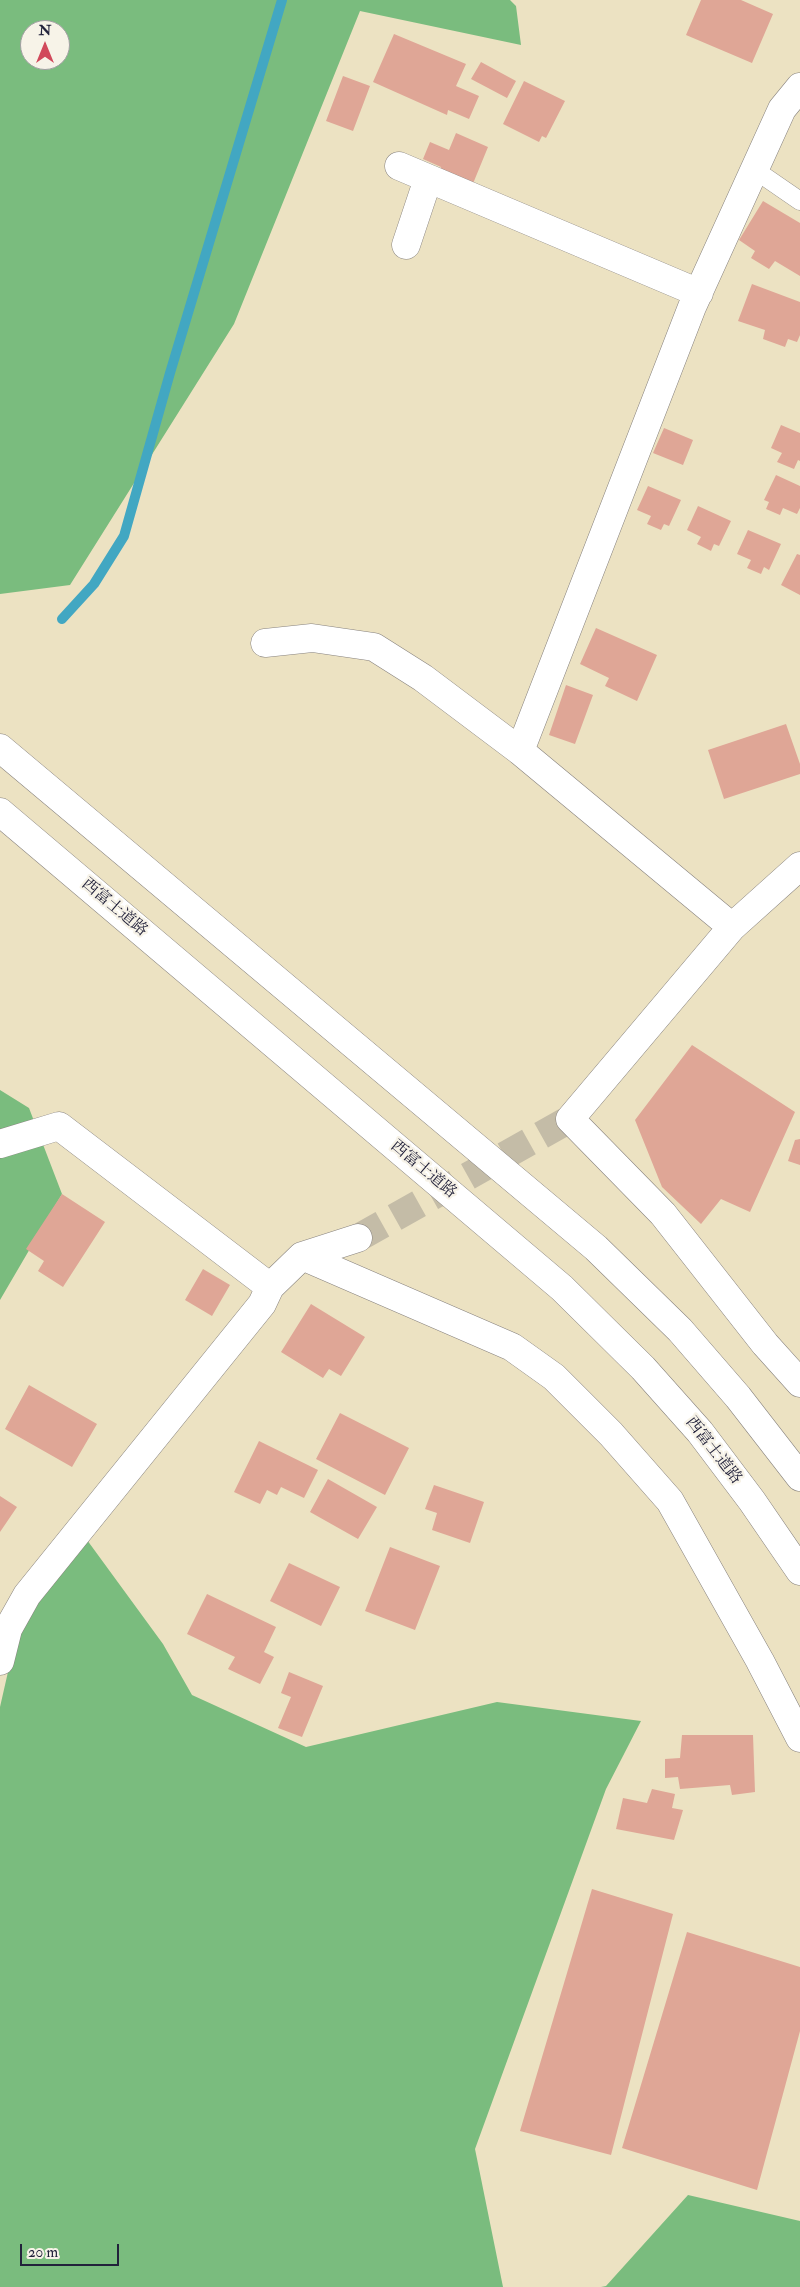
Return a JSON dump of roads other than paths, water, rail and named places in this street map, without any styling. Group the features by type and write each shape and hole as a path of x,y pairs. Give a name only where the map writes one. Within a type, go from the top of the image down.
{"main road":[{"path":"520,751 699,292 782,109 800,87"},
{"path":"399,166 699,292"},
{"path":"406,245 428,179"},
{"path":"265,643 312,638 374,647 423,678 520,751 732,927"},
{"path":"0,748 596,1248 680,1330 738,1397 800,1477"},
{"name":"西富士道路","path":"0,812 562,1288 643,1368 700,1432 752,1501 800,1571"},
{"path":"800,866 732,927 570,1119 663,1214 765,1344 800,1383"},
{"path":"0,1144 59,1126 270,1287"},
{"path":"0,1661 8,1630 27,1595 262,1304 270,1287 302,1256 358,1238"},
{"path":"302,1256 512,1348 554,1377 611,1434 670,1501 760,1661 800,1738"}],"lane":[{"path":"754,170 800,201"}],"waterway":[{"path":"62,619 94,584 124,536 170,373 282,0"}],"tunnel":[{"path":"358,1238 570,1119"}]}
